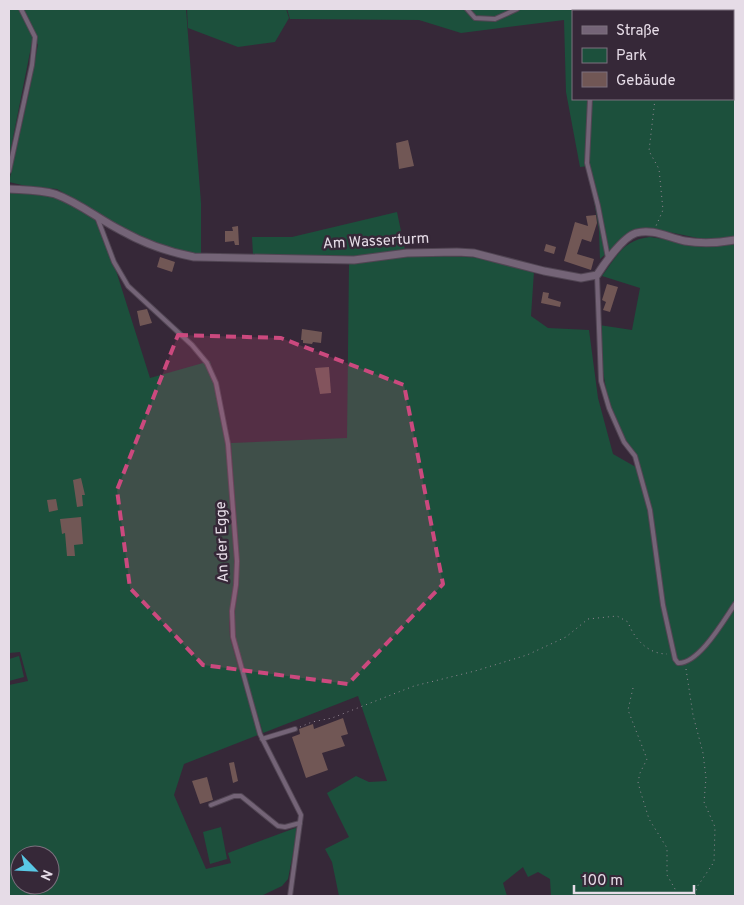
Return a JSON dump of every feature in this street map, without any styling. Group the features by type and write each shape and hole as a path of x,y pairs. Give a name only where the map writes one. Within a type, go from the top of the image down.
{"street":[{"name":"Am Wasserturm","path":"9,189 53,193 83,206 120,231 149,245 172,253 194,257 354,260 407,253 474,253 574,277 581,278 597,275"},
{"path":"597,275 608,258 635,233 650,232 684,241 711,244 735,240"}],"lane":[{"path":"9,171 32,65 35,37 21,9"},
{"path":"467,9 475,18 496,19 517,9"},
{"path":"590,100 587,163 608,258"},
{"name":"An der Egge","path":"96,215 114,262 128,286 192,345 207,363 216,382 228,444 237,561 232,611 233,637 262,739 301,815 290,896"},
{"path":"597,275 601,381 609,408 624,442 635,456 650,510 663,606 675,659 678,663 685,663 698,655 735,604"},
{"path":"262,739 295,729"},
{"path":"211,805 234,796 242,796 278,826 300,824"}],"path":[{"path":"650,232 657,226 663,210 659,169 649,151 655,100"},
{"path":"295,729 312,722 332,718 414,686 475,671 527,655 566,637 588,620 617,616 628,622 630,630 647,650 660,654 675,654"},
{"path":"685,663 693,715 703,753 706,778 704,802 715,826 714,862 697,887 694,896"},
{"path":"633,688 628,710 647,759 638,782 649,819 667,848 668,875 679,896"}],"highlighted area":[{"path":"178,335 281,338 404,385 443,584 348,684 203,665 130,588 117,490"}],"green space":[{"path":"9,9 186,9 201,203 201,255 175,251 151,242 124,229 57,189 26,186 9,182 38,44 32,42 9,158"},
{"path":"187,9 286,9 289,18 275,42 238,47 188,28"},
{"path":"287,9 735,9 735,237 707,240 650,228 633,230 600,259 599,230 588,166 580,167 566,92 564,20 461,33 419,20 290,19"},
{"path":"9,192 52,195 81,207 100,220 150,378 210,361 226,442 236,561 235,585 229,623 230,638 258,735 184,764 174,795 206,869 231,863 228,853 298,827 288,879 282,886 261,896 9,896 9,685 28,681 20,652 9,653"},
{"path":"397,212 405,250 356,256 253,255 252,237 292,237"},
{"path":"650,237 708,246 735,243 735,896 551,896 550,879 538,872 528,877 523,867 503,883 507,896 339,896 332,862 325,849 349,837 327,793 356,776 369,782 387,781 358,696 263,733 237,647 233,623 239,584 239,562 231,443 347,438 349,263 416,255 490,258 534,271 531,316 548,328 589,330 598,398 613,454 641,470 636,455 625,439 608,399 601,361 599,325 632,330 640,288 602,276 627,245"},
{"path":"19,656 24,677 9,681 9,659"},
{"path":"221,827 227,859 210,864 203,832"}],"building":[{"path":"408,140 414,166 399,169 396,143"},
{"path":"596,215 597,223 591,242 582,239 577,254 594,259 591,270 564,261 575,222 588,226 586,216"},
{"path":"238,226 239,245 235,245 234,241 225,242 225,231 233,231 232,227"},
{"path":"546,244 556,247 554,254 544,251"},
{"path":"160,257 175,262 172,272 157,267"},
{"path":"607,284 618,287 610,312 603,310 606,302 602,300"},
{"path":"543,292 549,293 548,298 561,302 560,307 541,303"},
{"path":"147,309 152,323 140,326 137,311"},
{"path":"302,329 322,332 321,343 303,343 303,340 301,340"},
{"path":"329,367 331,393 320,394 315,368"},
{"path":"81,478 85,495 82,495 83,506 77,507 73,480"},
{"path":"56,499 58,510 49,512 47,500"},
{"path":"81,517 83,544 74,545 75,556 67,556 65,533 62,534 60,519"},
{"path":"343,718 348,734 341,736 345,746 322,753 328,770 306,778 292,737 300,734 299,729 313,724 314,729"},
{"path":"234,762 238,781 233,783 229,763"},
{"path":"207,777 213,800 200,804 192,781"}]}
